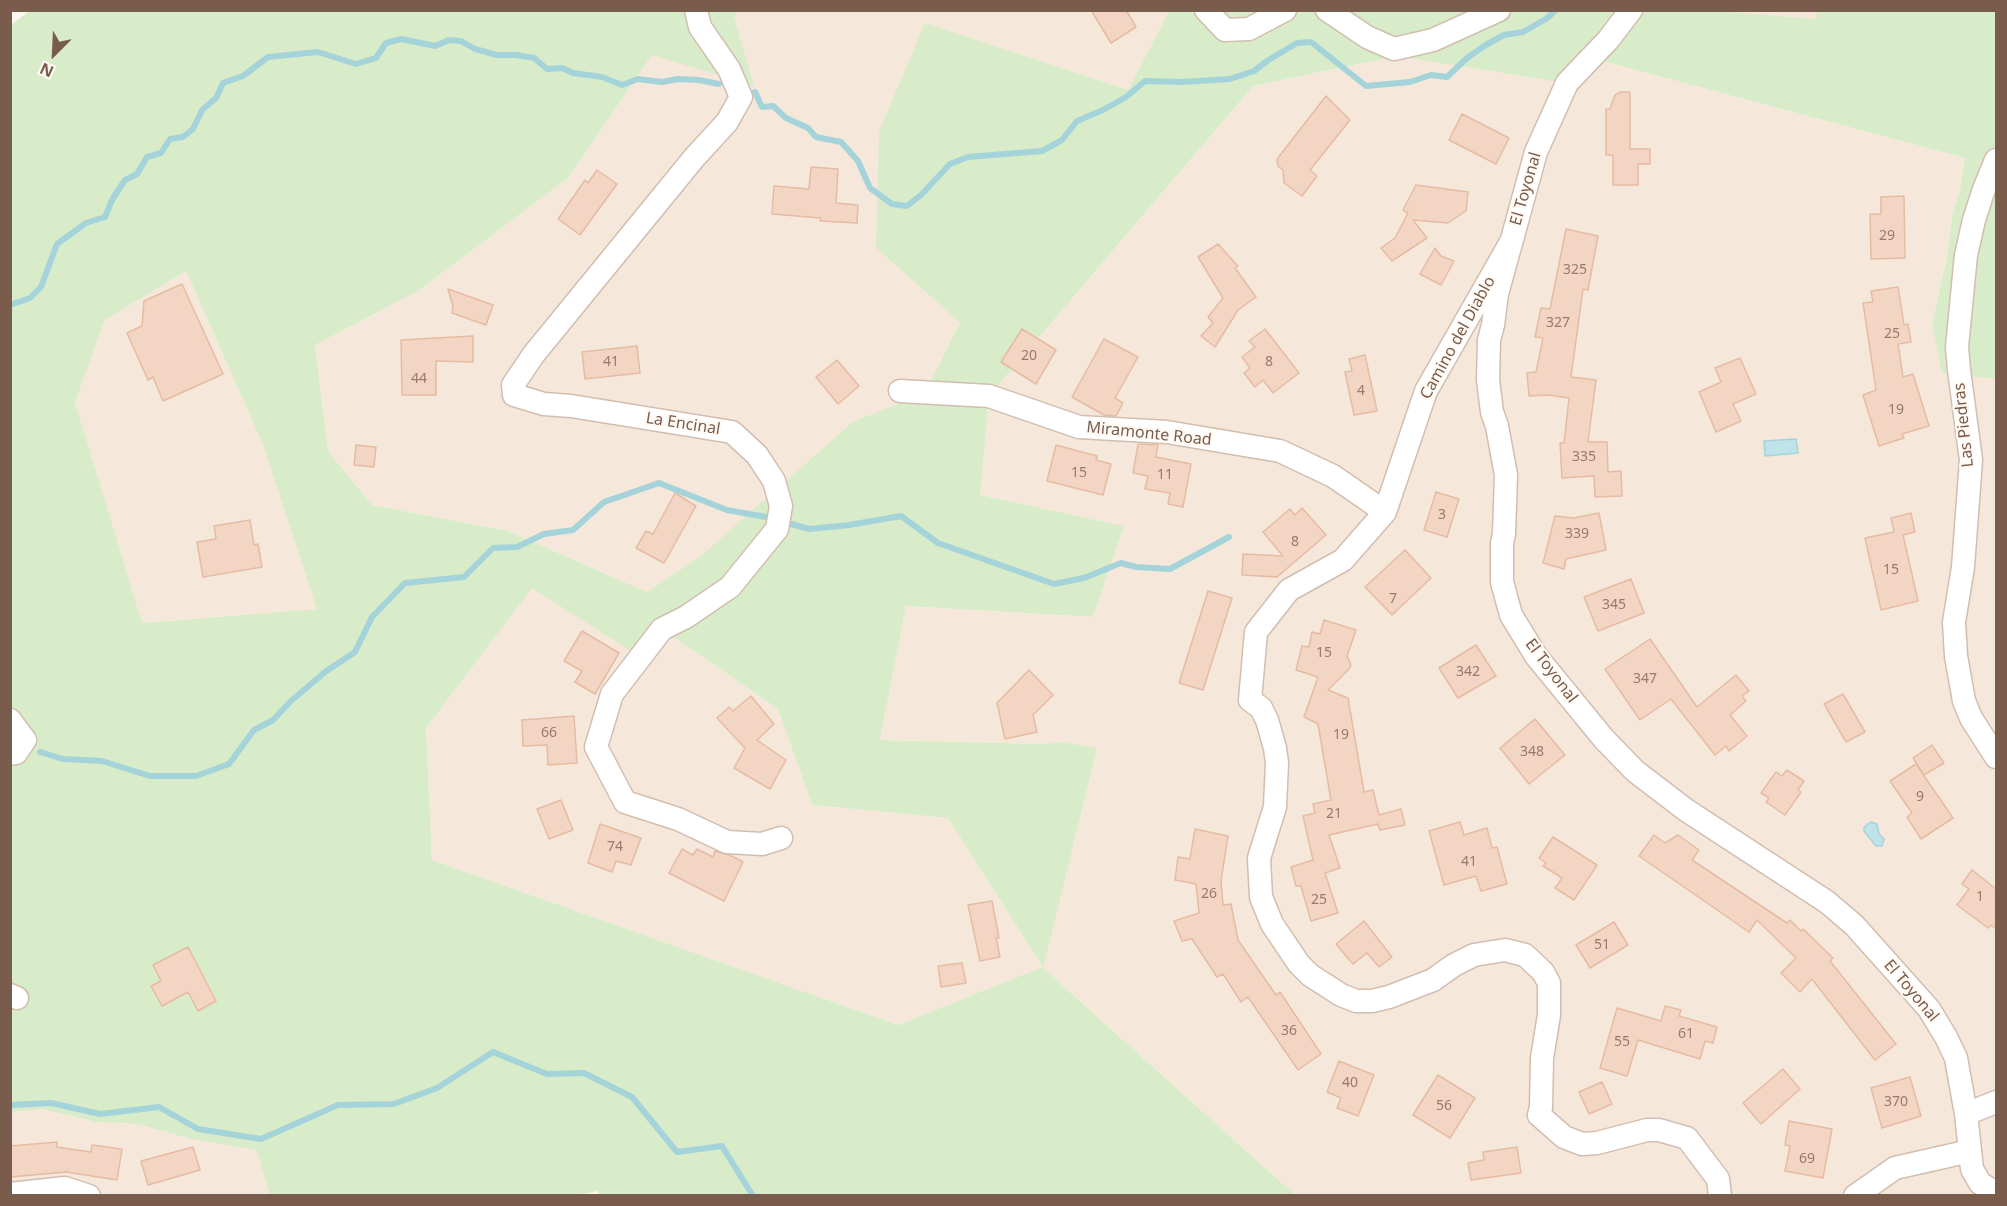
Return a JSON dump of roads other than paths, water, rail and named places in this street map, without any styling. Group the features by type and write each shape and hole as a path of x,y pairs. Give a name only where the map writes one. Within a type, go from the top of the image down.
{"street":[{"name":"La Encinal","path":"696,10 700,27 729,69 741,98 727,122 694,158 534,354 513,385 514,395 544,404 571,406 732,432 757,455 774,481 781,506 777,529 730,587 686,617 662,629 612,694 596,747 625,802 678,819 727,842 762,844 781,838"},
{"path":"1206,10 1225,30 1249,29 1285,10"},
{"path":"1327,10 1367,37 1394,48 1433,40 1499,10"},
{"name":"El Toyonal","path":"1631,10 1608,40 1567,83 1536,152 1497,294 1489,340 1488,380 1492,412 1497,426 1506,476 1502,582 1511,615 1536,656 1604,739 1635,771 1686,810 1827,902 1854,925 1929,1009 1956,1058 1966,1114 1972,1169 1980,1183 1996,1193"},
{"name":"Las Piedras","path":"1996,160 1974,220 1966,255 1960,306 1957,346 1971,460 1962,567 1954,622 1956,656 1964,701 1971,718 1996,757"},
{"name":"Camino del Diablo","path":"1510,242 1426,391 1385,512 1343,560 1289,590 1256,632 1251,700 1261,708 1267,720 1277,763 1275,807 1259,858 1261,897 1272,924 1299,964 1310,975 1341,995 1356,1001 1389,998 1434,980 1454,965 1474,955 1504,950 1525,956 1543,972 1549,983 1549,1015 1542,1058 1539,1116 1564,1137 1582,1144 1597,1143 1647,1130 1687,1138 1718,1179 1720,1196"},
{"name":"Miramonte Road","path":"900,391 989,396 1079,427 1167,432 1280,451 1333,476 1385,512"},
{"path":"10,720 25,740 16,753 10,754"},
{"path":"1966,1114 1996,1102"},
{"path":"1855,1196 1895,1168 1970,1151"},
{"path":"10,1194 65,1188 89,1196"}],"water":[{"path":"1796,439 1798,453 1765,456 1764,441"},
{"path":"1871,822 1877,824 1879,834 1884,839 1882,846 1876,846 1864,831 1864,827"}],"waterway":[{"path":"755,92 762,107 773,106 786,118 808,128 816,137 841,142 858,161 870,188 892,204 907,206 921,195 950,164 968,157 1042,151 1062,140 1077,121 1126,97 1145,81 1183,82 1230,79 1254,71 1297,43 1311,42 1366,86 1410,82 1431,75 1447,77 1484,46 1504,35 1523,32 1546,19 1556,10"},
{"path":"10,305 30,298 41,287 57,244 86,223 105,217 112,200 125,180 137,174 147,157 161,153 170,139 183,137 193,129 202,110 216,98 223,83 243,76 268,57 318,52 356,64 376,58 386,43 401,39 435,46 449,40 461,41 475,49 497,55 534,58 547,69 562,68 573,73 602,77 622,85 638,79 662,82 678,79 699,80 719,84"},
{"path":"40,752 63,759 102,761 150,776 196,776 229,764 254,730 273,720 325,672 355,652 372,617 405,583 464,577 493,548 517,547 544,534 573,530 604,502 659,483 727,510 766,517 809,529 901,516 938,543 1054,584 1084,578 1121,563 1136,567 1170,569 1229,537"},
{"path":"10,1105 51,1103 100,1114 159,1107 198,1129 261,1139 338,1105 394,1104 437,1088 493,1052 547,1074 584,1073 632,1097 677,1152 722,1146 753,1196"}]}
